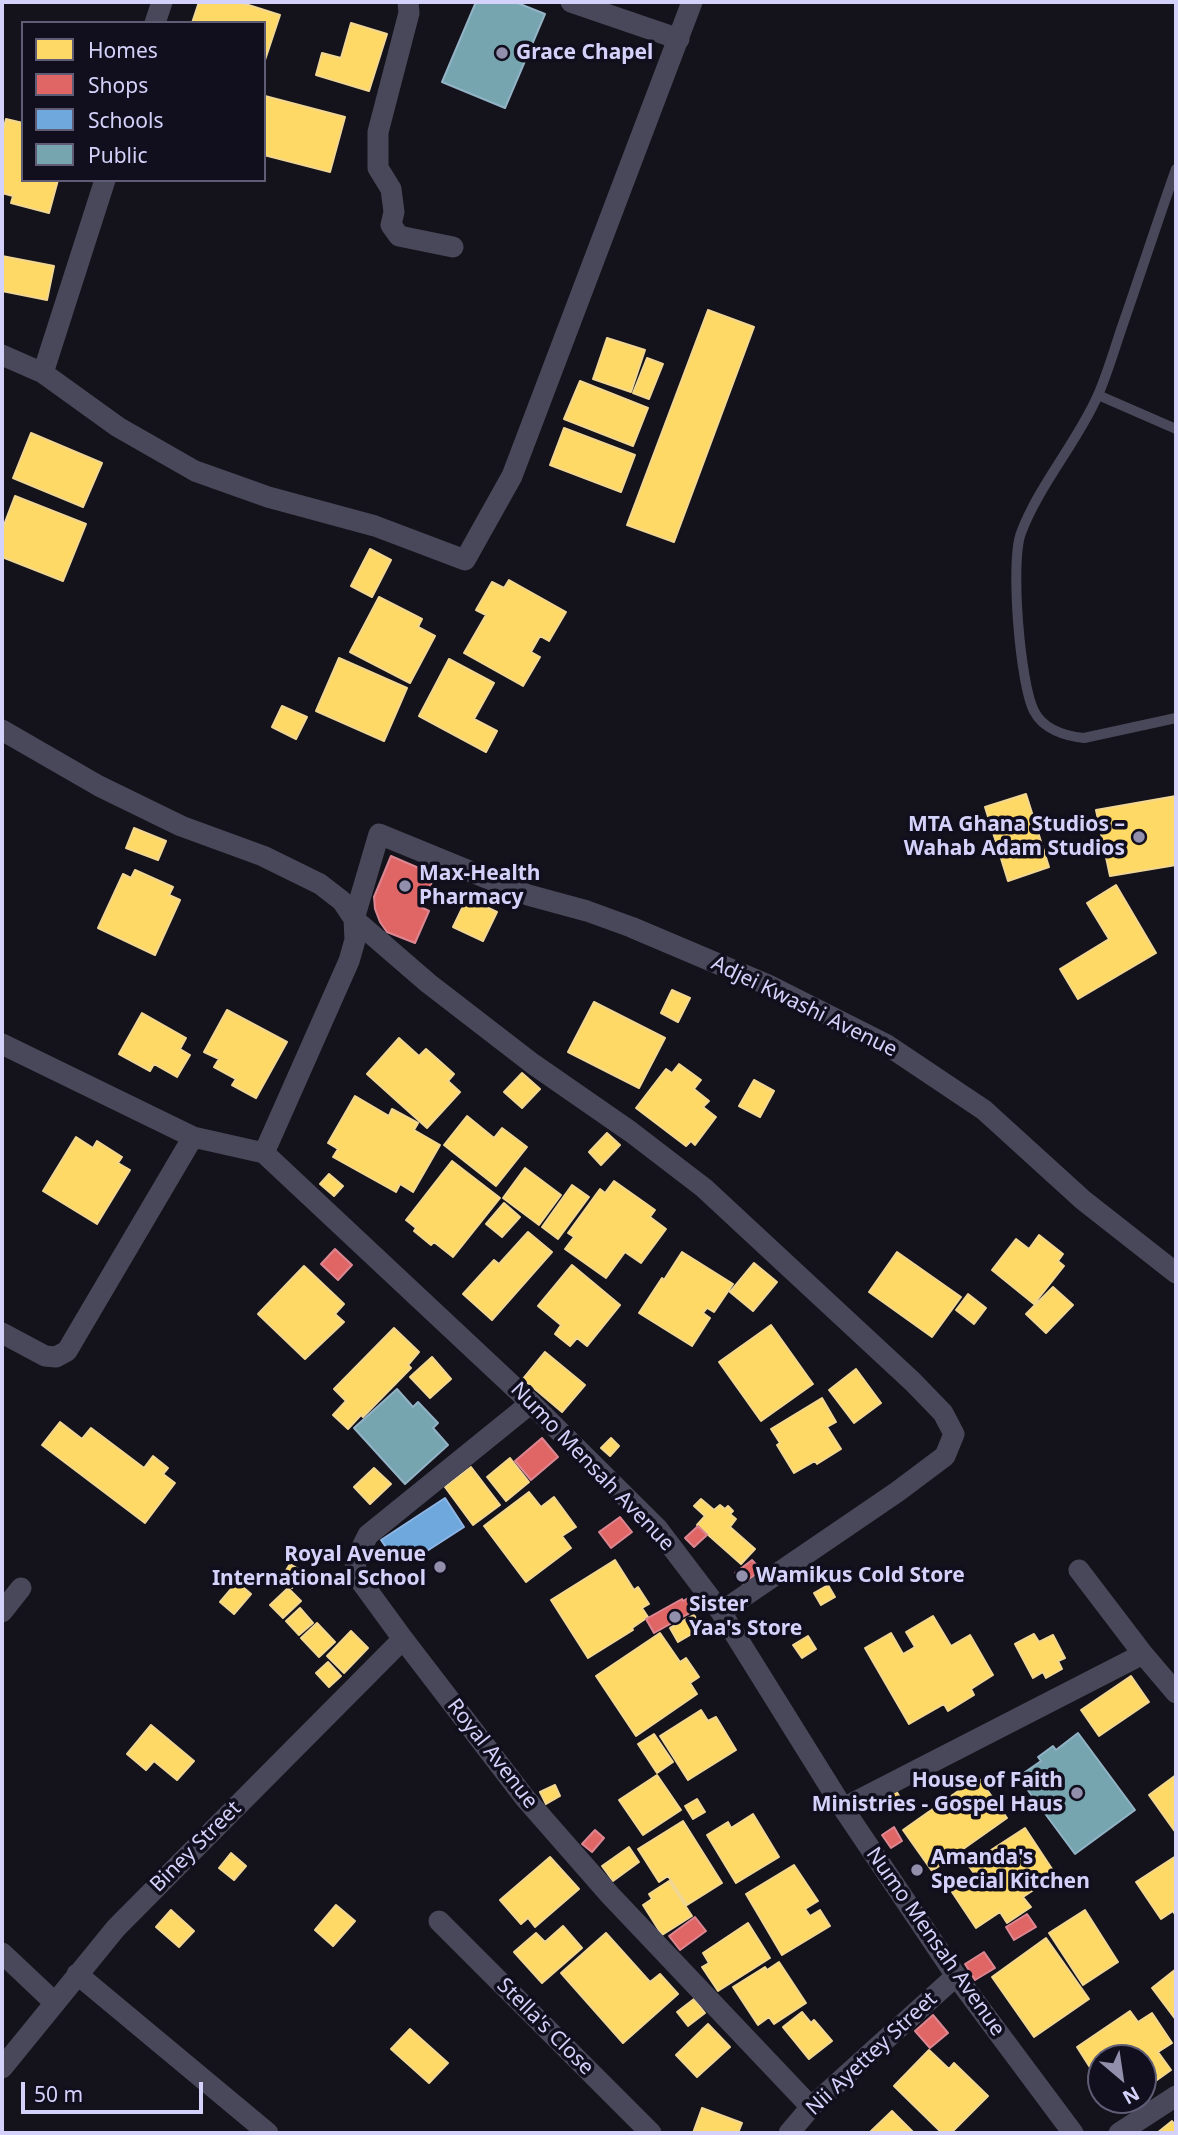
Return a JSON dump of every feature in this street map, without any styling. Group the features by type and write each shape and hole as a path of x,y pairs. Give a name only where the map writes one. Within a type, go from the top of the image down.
{"street":[{"path":"156,21 162,2"},
{"path":"408,2 409,13 377,132 378,168 391,189 394,212 391,225 394,231 399,236 453,247"},
{"path":"571,2 679,39"},
{"path":"2,355 43,373 118,427 195,471 268,497 375,526 465,560 512,476 692,2"},
{"path":"43,373 104,182"},
{"path":"2,730 99,786 181,826 263,856 320,884 342,901 354,919 428,983 533,1064 631,1132 704,1188 943,1413 954,1434 945,1457 721,1612"},
{"name":"Adjei Kwashi Avenue","path":"354,919 379,834 528,895 587,911 631,927 768,985 887,1045 984,1110 1083,1200 1176,1273"},
{"path":"2,1044 193,1137 264,1153 349,961 355,940 354,919"},
{"path":"2,1334 45,1356 56,1357 67,1351 193,1137"},
{"name":"Numo Mensah Avenue","path":"264,1153 531,1403 658,1529 721,1612 843,1808 956,1976 1073,2133"},
{"name":"Royal Avenue","path":"531,1403 368,1535 355,1561 358,1576 525,1798 610,1895 811,2107"},
{"path":"1079,1570 1176,1693"},
{"path":"2,1612 21,1587"},
{"name":"Biney Street","path":"2,2068 116,1928 403,1639"},
{"path":"843,1808 1143,1654"},
{"name":"Stella's Close","path":"439,1921 651,2133"},
{"path":"2,1953 54,2002"},
{"path":"77,1974 268,2133"},
{"name":"Nii Ayettey Street","path":"789,2133 811,2107 956,1976"},
{"path":"1119,2133 1176,2096"}],"lane":[{"path":"1175,173 1098,395 1034,506 1020,536 1016,561 1016,597 1027,691 1035,713 1049,728 1084,738 1176,718"},
{"path":"1098,395 1176,429"}],"building: Homes":[{"path":"199,2 239,2 280,15 266,57 266,21 193,21"},
{"path":"351,23 387,34 369,91 316,75 322,53 341,58"},
{"path":"266,96 345,117 330,172 266,156"},
{"path":"6,119 21,123 21,182 57,182 49,213 11,203 13,196 2,193 2,134"},
{"path":"2,256 54,266 47,300 2,291"},
{"path":"708,310 754,327 674,542 627,525"},
{"path":"607,338 645,350 631,392 593,379"},
{"path":"647,358 663,364 649,399 633,393"},
{"path":"580,381 648,408 633,446 564,419"},
{"path":"564,428 635,455 621,492 550,465"},
{"path":"31,433 102,463 83,507 13,478"},
{"path":"15,496 86,524 63,581 2,557 2,530"},
{"path":"370,549 391,560 372,597 351,586"},
{"path":"509,580 566,612 549,641 540,636 531,652 540,657 523,686 464,653 486,615 476,610 492,582 504,588"},
{"path":"379,597 422,619 418,627 435,636 410,683 350,652"},
{"path":"339,658 407,688 384,741 316,711"},
{"path":"449,659 494,683 474,719 497,731 486,752 419,716"},
{"path":"282,706 307,717 296,739 272,727"},
{"path":"1026,794 1049,867 1008,881 985,807"},
{"name":"MTA Ghana Studios – Wahab Adam Studios","path":"1176,796 1176,865 1110,876 1096,810"},
{"path":"134,828 166,841 158,860 126,848"},
{"path":"135,870 173,887 169,895 180,900 155,955 98,928 123,874 131,878"},
{"path":"1116,885 1156,953 1078,999 1060,969 1109,939 1087,903"},
{"path":"467,898 497,912 483,941 453,927"},
{"path":"672,990 690,998 678,1022 661,1013"},
{"path":"594,1002 665,1038 639,1088 568,1052"},
{"path":"227,1010 287,1042 256,1098 232,1085 236,1079 214,1067 219,1059 204,1052"},
{"path":"142,1013 186,1038 180,1049 190,1055 177,1077 154,1064 150,1071 119,1054"},
{"path":"399,1038 419,1056 426,1049 454,1074 448,1081 460,1092 427,1128 367,1074"},
{"path":"679,1064 701,1080 694,1089 709,1101 703,1107 716,1117 695,1145 691,1141 686,1146 636,1108 666,1069 672,1073"},
{"path":"522,1073 540,1089 522,1108 504,1092"},
{"path":"754,1080 774,1091 760,1117 739,1106"},
{"path":"355,1096 389,1116 392,1109 418,1123 414,1130 440,1145 413,1192 400,1184 396,1192 333,1157 338,1149 328,1143"},
{"path":"467,1116 494,1138 502,1128 527,1147 496,1186 444,1145"},
{"path":"607,1133 620,1145 601,1165 589,1152"},
{"path":"76,1137 93,1148 97,1141 122,1157 118,1163 130,1170 97,1224 43,1191"},
{"path":"452,1161 500,1198 453,1257 434,1242 431,1245 414,1231 416,1228 406,1220"},
{"path":"525,1168 561,1195 539,1225 503,1198"},
{"path":"329,1174 343,1186 334,1196 320,1184"},
{"path":"614,1181 655,1210 650,1217 666,1229 641,1263 625,1252 606,1278 565,1249 574,1237 568,1233 600,1189 605,1193"},
{"path":"572,1185 589,1197 558,1239 542,1227"},
{"path":"504,1203 520,1217 502,1237 486,1224"},
{"path":"528,1232 552,1252 492,1320 463,1294 494,1260 499,1264"},
{"path":"1039,1235 1063,1254 1058,1261 1064,1266 1034,1304 992,1270 1016,1239 1029,1249"},
{"path":"682,1252 733,1284 714,1312 707,1308 703,1313 710,1318 692,1346 639,1313"},
{"path":"897,1252 961,1297 932,1337 869,1292"},
{"path":"754,1263 777,1282 753,1311 730,1292"},
{"path":"572,1265 620,1305 587,1346 577,1338 570,1346 555,1334 561,1325 538,1306"},
{"path":"304,1266 344,1304 335,1314 344,1322 305,1359 258,1314"},
{"path":"1053,1287 1073,1305 1046,1333 1026,1314"},
{"path":"968,1294 986,1308 974,1324 956,1310"},
{"path":"771,1325 813,1384 761,1421 719,1362"},
{"path":"394,1328 419,1352 408,1365 411,1368 348,1429 333,1415 346,1401 334,1389"},
{"path":"545,1352 585,1385 562,1412 523,1379"},
{"path":"432,1357 451,1379 430,1398 410,1377"},
{"path":"856,1369 881,1403 854,1423 829,1390"},
{"path":"822,1398 836,1422 827,1427 841,1449 817,1464 815,1461 794,1473 771,1429"},
{"path":"60,1422 82,1439 91,1428 144,1468 153,1456 168,1468 163,1474 175,1483 145,1523 42,1445"},
{"path":"611,1438 619,1446 610,1456 601,1448"},
{"path":"510,1458 529,1482 506,1501 487,1477"},
{"path":"471,1467 500,1505 473,1525 445,1487"},
{"path":"374,1468 391,1484 370,1504 354,1487"},
{"path":"529,1492 541,1507 554,1497 576,1527 562,1536 571,1548 526,1582 484,1526"},
{"path":"701,1499 714,1510 720,1505 725,1509 728,1506 733,1511 730,1514 736,1519 730,1527 755,1549 741,1564 697,1525 705,1516 694,1506"},
{"path":"615,1560 634,1590 638,1587 649,1604 642,1608 648,1617 632,1628 633,1630 588,1658 551,1600"},
{"path":"290,1564 302,1571 292,1588 280,1580"},
{"path":"237,1582 251,1594 234,1614 220,1602"},
{"path":"828,1585 835,1597 821,1605 814,1593"},
{"path":"288,1588 301,1601 283,1618 270,1605"},
{"path":"300,1608 313,1623 299,1635 286,1621"},
{"path":"694,1615 702,1628 678,1642 670,1628"},
{"path":"933,1616 951,1646 970,1635 993,1675 971,1689 974,1695 948,1711 944,1704 909,1724 865,1648 891,1633 903,1654 915,1647 906,1632"},
{"path":"317,1623 335,1642 319,1657 301,1638"},
{"path":"351,1631 368,1648 344,1673 327,1656"},
{"path":"660,1633 680,1662 686,1658 699,1677 690,1683 697,1694 636,1736 596,1676"},
{"path":"1034,1634 1039,1642 1053,1635 1065,1658 1058,1661 1062,1669 1046,1678 1043,1672 1033,1678 1015,1644"},
{"path":"808,1636 816,1649 802,1658 793,1645"},
{"path":"328,1662 341,1676 329,1687 316,1673"},
{"path":"1131,1676 1149,1702 1099,1736 1081,1710"},
{"path":"701,1710 708,1721 716,1717 736,1750 688,1780 660,1736"},
{"path":"151,1725 194,1761 177,1780 154,1761 146,1770 127,1754"},
{"path":"654,1734 673,1762 657,1773 638,1744"},
{"path":"657,1775 681,1810 643,1835 619,1800"},
{"path":"1176,1775 1176,1833 1149,1795"},
{"path":"978,1777 1007,1818 932,1871 903,1830"},
{"path":"555,1785 560,1796 546,1804 540,1792"},
{"path":"895,1789 902,1801 891,1808 884,1796"},
{"path":"697,1799 705,1812 693,1819 685,1806"},
{"path":"753,1814 779,1857 736,1883 707,1835 728,1822 731,1828"},
{"path":"683,1821 722,1883 687,1905 668,1876 659,1882 638,1849"},
{"path":"1025,1828 1052,1869 1034,1881 1038,1887 1023,1897 1031,1907 1007,1923 1000,1912 976,1928 952,1892 976,1876 968,1865"},
{"path":"629,1847 639,1862 613,1881 602,1866"},
{"path":"231,1853 246,1866 234,1880 219,1868"},
{"path":"1176,1856 1176,1916 1173,1911 1161,1919 1136,1882"},
{"path":"550,1857 579,1889 535,1927 528,1918 521,1924 500,1900"},
{"path":"794,1865 818,1901 805,1909 810,1916 820,1910 830,1926 782,1955 746,1894"},
{"path":"669,1881 692,1916 662,1935 643,1905 652,1899 649,1894"},
{"path":"336,1905 355,1921 333,1946 315,1930"},
{"path":"171,1910 194,1931 179,1947 156,1927"},
{"path":"1085,1910 1118,1962 1083,1985 1049,1933"},
{"path":"748,1923 770,1958 718,1991 702,1967 709,1963 703,1953"},
{"path":"563,1926 582,1948 542,1983 514,1952 536,1933 545,1942"},
{"path":"606,1933 650,1982 660,1974 678,1994 623,2043 561,1973"},
{"path":"1046,1938 1089,1999 1034,2037 992,1977"},
{"path":"779,1962 806,2003 774,2024 769,2017 758,2025 733,1987 765,1967 767,1970"},
{"path":"1176,1969 1176,2020 1152,1988"},
{"path":"694,1999 705,2013 688,2026 677,2012"},
{"path":"1130,2011 1138,2022 1152,2013 1172,2043 1158,2052 1171,2070 1157,2080 1157,2044 1087,2044 1087,2063 1077,2047"},
{"path":"802,2012 811,2023 814,2020 832,2041 809,2059 783,2027"},
{"path":"708,2024 730,2047 697,2077 676,2055"},
{"path":"410,2029 448,2063 429,2083 391,2049"},
{"path":"929,2050 949,2069 954,2063 988,2096 951,2133 942,2133 894,2086"},
{"path":"702,2108 742,2123 738,2133 693,2133"},
{"path":"892,2111 914,2133 869,2133"},
{"path":"1172,2121 1176,2126 1176,2133 1157,2133"}],"building: Shops":[{"path":"391,856 435,875 421,907 429,911 415,943 387,932 375,909 374,897"},
{"path":"335,1249 352,1265 338,1280 321,1264"},
{"path":"542,1438 558,1457 531,1480 515,1461"},
{"path":"620,1517 632,1532 611,1548 599,1532"},
{"path":"698,1526 707,1535 694,1547 685,1538"},
{"path":"752,1560 761,1570 743,1584 735,1573"},
{"path":"690,1597 697,1609 654,1633 646,1619"},
{"path":"894,1827 902,1841 891,1848 882,1835"},
{"path":"595,1830 604,1838 592,1852 582,1844"},
{"path":"1027,1914 1036,1927 1014,1940 1006,1927"},
{"path":"695,1917 706,1931 680,1950 669,1936"},
{"path":"984,1952 995,1968 975,1980 965,1964"},
{"path":"933,2015 948,2033 930,2048 915,2031"}],"building: Schools":[{"path":"445,1498 464,1527 413,1560 408,1552 395,1560 381,1540"}],"building: Public":[{"path":"476,2 515,2 545,14 505,108 442,82"},
{"path":"397,1389 413,1407 418,1402 438,1423 433,1428 448,1445 405,1484 354,1428"},
{"name":"House of Faith Ministries - Gospel Haus","path":"1078,1733 1135,1810 1075,1854 1018,1777 1041,1761 1038,1757 1053,1746 1056,1750"}],"place":[{"name":"Grace Chapel","path":"502,53"},
{"name":"MTA Ghana Studios – Wahab Adam Studios","path":"1139,837"},
{"name":"Max-Health Pharmacy","path":"405,886"},
{"name":"Royal Avenue International School","path":"440,1567"},
{"name":"Wamikus Cold Store","path":"742,1576"},
{"name":"Sister Yaa's Store","path":"675,1617"},
{"name":"House of Faith Ministries - Gospel Haus","path":"1077,1793"},
{"name":"Amanda's Special Kitchen","path":"917,1870"}]}
